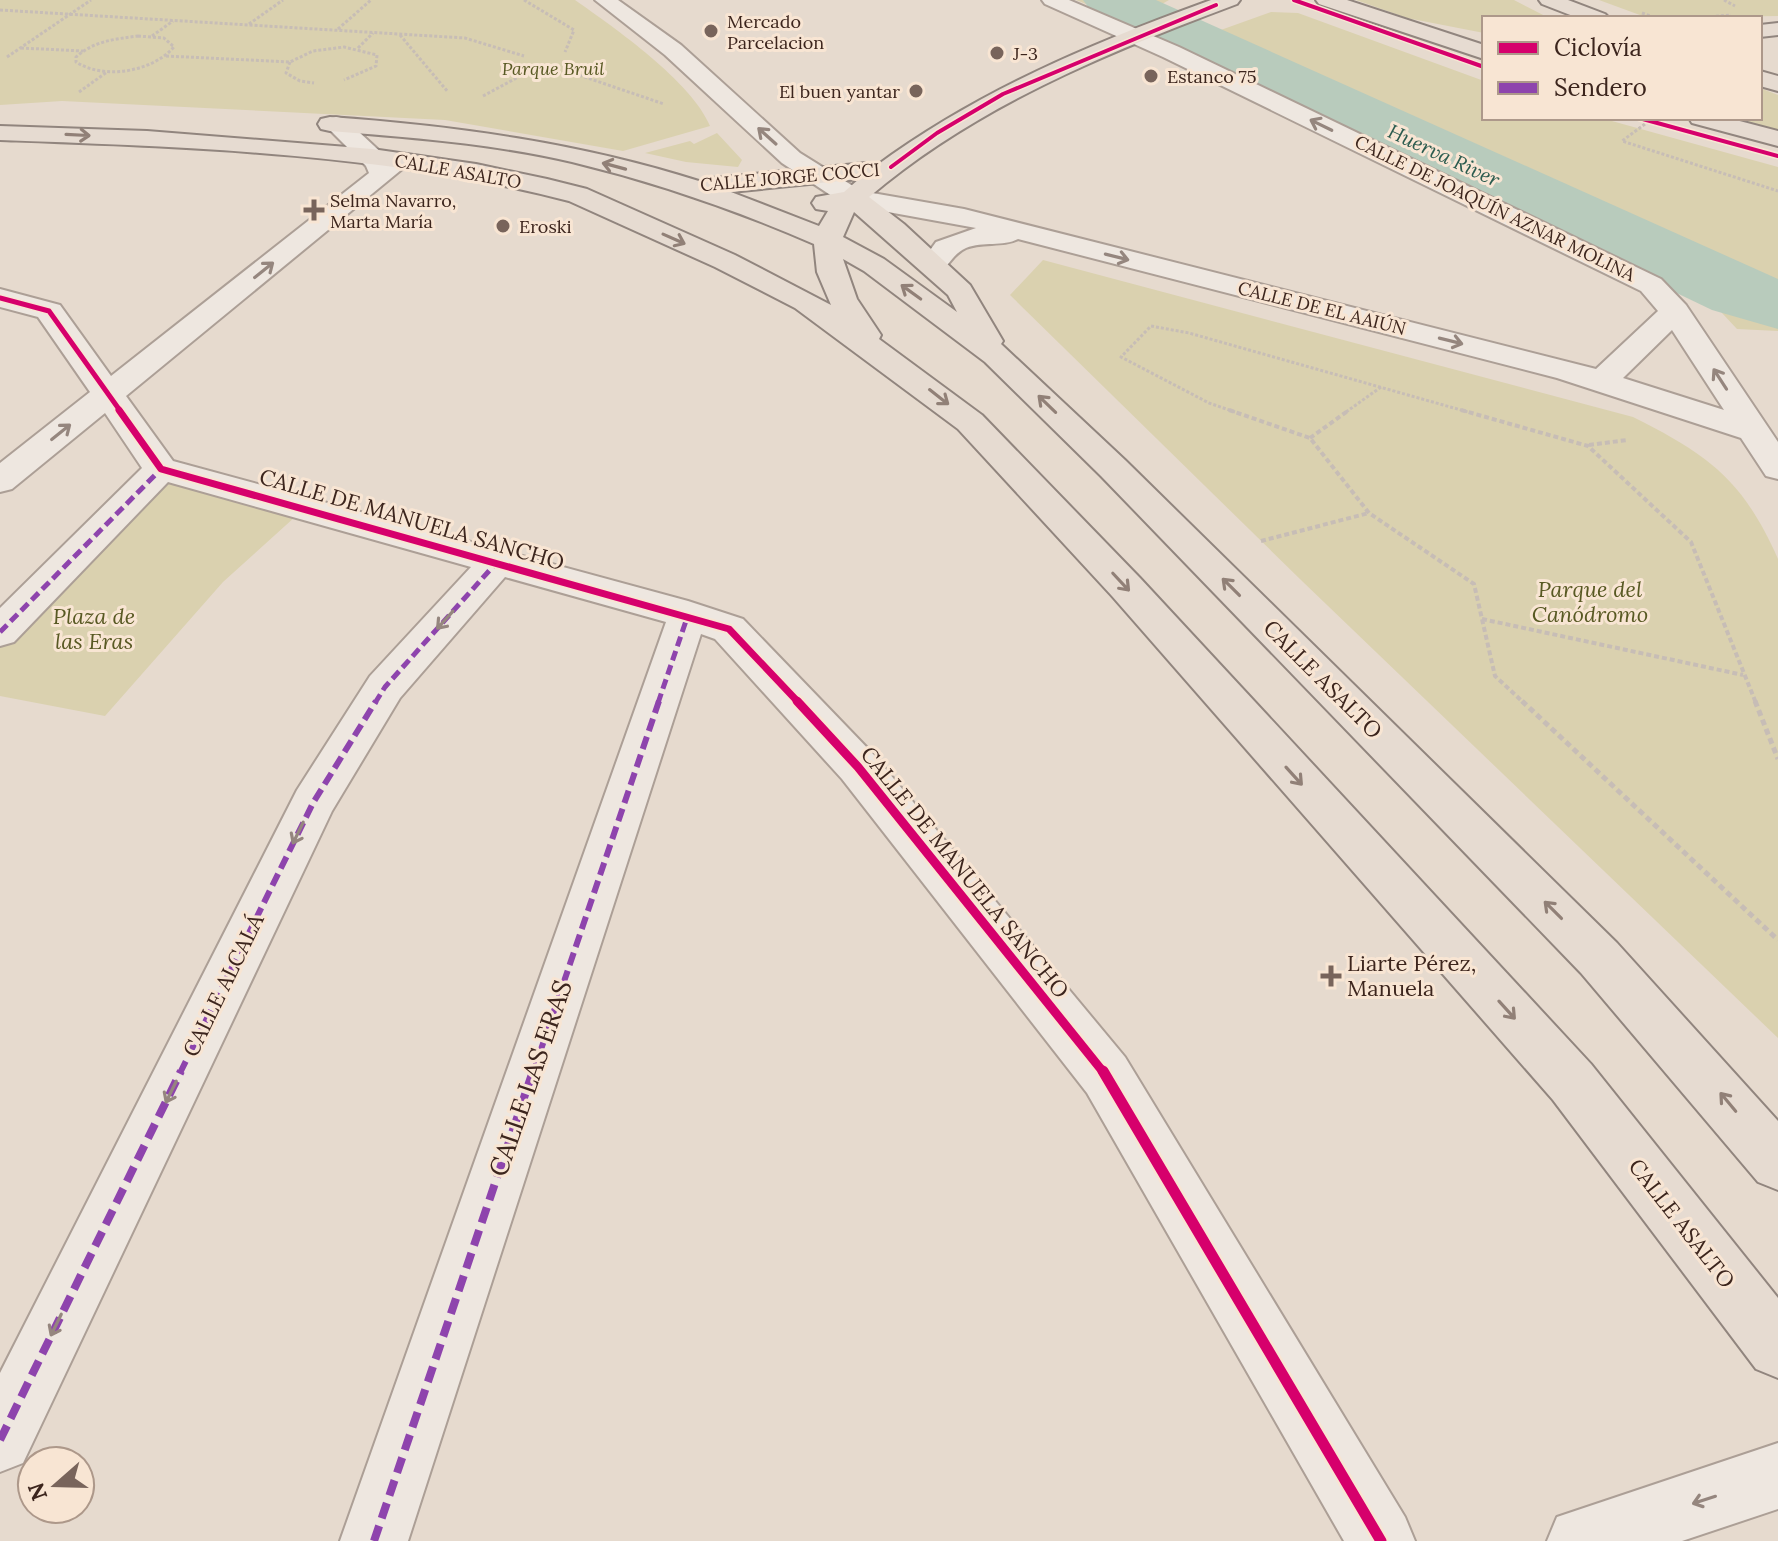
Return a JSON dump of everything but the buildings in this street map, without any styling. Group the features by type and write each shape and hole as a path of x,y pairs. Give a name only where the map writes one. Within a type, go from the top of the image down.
{"main road":[{"path":"1326,0 1482,51"},
{"path":"1553,1 1573,16"},
{"path":"1553,1 1593,16"},
{"name":"CALLE JORGE COCCI","path":"578,195 688,214 766,213 853,198 937,133 1003,94 1223,3"},
{"path":"1423,33 1482,40"},
{"path":"0,111 184,117"},
{"path":"1708,120 1778,139"},
{"name":"CALLE ASALTO","path":"306,123 429,132 557,151 689,186 766,213 829,240 874,265 996,355 1113,468 1599,958 1778,1162"},
{"name":"CALLE ASALTO","path":"0,133 147,138 476,172 578,195 725,261 806,302 877,350 970,422 1126,587 1572,1082 1774,1337"},
{"name":"CALLE JORGE COCCI","path":"689,186 817,177 891,167"},
{"name":"CALLE JORGE COCCI","path":"853,198 934,264 960,291 996,355"},
{"path":"829,240 841,211 853,198"},
{"name":"CALLE ASALTO","path":"829,240 836,288 877,350"}],"street":[{"path":"605,0 673,50 791,158 853,198"},
{"name":"CALLE DE JOAQUÍN AZNAR MOLINA","path":"1052,0 1143,35 1651,285 1675,311 1778,468"},
{"path":"0,481 384,164 336,124"},
{"name":"CALLE DE EL AAIÚN","path":"853,198 953,215 1602,381 1754,431"},
{"name":"CALLE DE EL AAIÚN","path":"934,264 938,253 946,246 970,237 1042,238"},
{"path":"0,298 49,311 161,469 0,632"},
{"path":"1602,381 1675,311"},
{"name":"CALLE DE MANUELA SANCHO","path":"161,469 729,629 858,767 1106,1075 1381,1541"},
{"name":"CALLE ALCALÁ","path":"0,1440 313,803 385,687 497,562"},
{"name":"CALLE LAS ERAS","path":"374,1541 688,615"},
{"path":"1581,1541 1778,1476"}],"path":[{"path":"7,57 91,0"},
{"path":"248,25 283,0"},
{"path":"337,29 371,0"},
{"path":"524,0 574,30 565,52"},
{"path":"0,10 465,38 524,56"},
{"path":"152,36 174,20"},
{"path":"358,48 374,33"},
{"path":"400,35 451,97"},
{"path":"166,56 174,47 171,42 152,36 106,40 83,51 76,57 76,62 80,67 108,71 137,68 166,56 290,62 313,51 358,48 377,55 379,60 369,72 343,80"},
{"path":"21,48 83,51"},
{"path":"290,62 286,73 300,81 313,83"},
{"path":"94,83 108,71"},
{"path":"570,72 665,104"},
{"path":"1646,120 1663,125"},
{"path":"1778,759 1691,542 1588,446 1189,333 1151,326 1121,357 1209,403 1310,438 1369,513 1474,584 1495,676 1778,940"},
{"path":"1310,438 1382,386"},
{"path":"1261,541 1369,513"},
{"path":"1482,619 1743,675"}],"green space":[{"name":"Parque Bruil","path":"0,0 575,0 670,74 701,109 710,126 623,151 445,120 62,101 0,105"},
{"path":"1076,0 1169,0 1162,4 1218,31 1271,12 1298,13 1482,80 1482,120 1608,120 1778,167 1778,331 1737,329 1706,296 1649,266 1653,263 1187,44"},
{"path":"1356,0 1514,0 1545,16 1482,16 1482,33 1407,18"},
{"path":"1599,0 1778,0 1778,16 1643,16"},
{"path":"1762,89 1778,95 1778,134 1726,120 1762,120"},
{"path":"717,133 742,160 738,167 686,162 645,153 690,141 694,144"},
{"name":"Parque del Canódromo","path":"1043,260 1633,417 1683,444 1737,489 1765,532 1778,559 1778,1038 1302,581 1010,295"},
{"name":"Plaza de las Eras","path":"161,469 306,507 223,582 105,716 0,696 0,632"}],"waterway":[{"name":"Huerva River","path":"1111,0 1740,293 1778,305"}],"marked path":[{"path":"0,632 161,469"},
{"path":"0,1440 313,803 385,687 497,562"},
{"path":"374,1541 688,615"}],"cycle path":[{"path":"1294,0 1482,66"},
{"path":"891,167 937,133 1003,94 1216,5"},
{"path":"1646,120 1778,156"},
{"path":"0,298 49,311 161,469 729,629 858,767 1106,1075 1381,1541"}],"place":[{"name":"Mercado Parcelacion","path":"711,31"},
{"name":"J-3","path":"997,53"},
{"name":"Estanco 75","path":"1151,76"},
{"name":"El buen yantar","path":"916,91"},
{"name":"Selma Navarro, Marta María","path":"314,210"},
{"name":"Eroski","path":"503,226"},
{"name":"Liarte Pérez, Manuela","path":"1331,976"}]}
